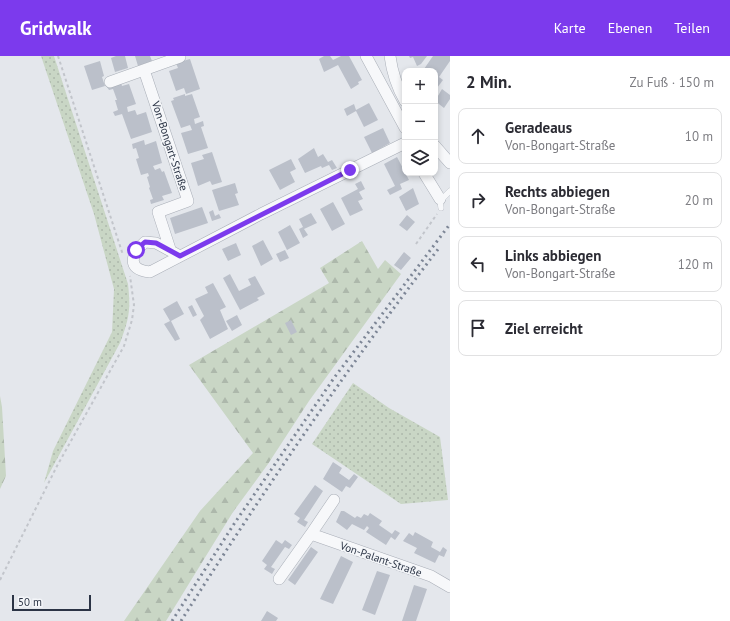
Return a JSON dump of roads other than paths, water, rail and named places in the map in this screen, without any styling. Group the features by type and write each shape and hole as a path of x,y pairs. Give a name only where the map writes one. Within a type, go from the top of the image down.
{"street":[{"path":"366,56 402,122"},
{"path":"390,56 392,70 402,96"},
{"path":"110,82 180,57"},
{"name":"Von-Bongart-Straße","path":"144,70 188,201 158,212 170,249"},
{"path":"180,256 170,249 156,243 145,242 136,250 132,258 135,265 142,271 150,272 261,214 402,144"},
{"path":"438,149 450,163"},
{"path":"426,176 440,204"},
{"path":"279,579 334,500"},
{"name":"Von-Palant-Straße","path":"311,534 431,576 450,587"}],"lane":[{"path":"440,204 450,191"}],"railway":[{"path":"172,621 234,524 334,378 450,224"},
{"path":"181,621 338,385 439,248"}]}
